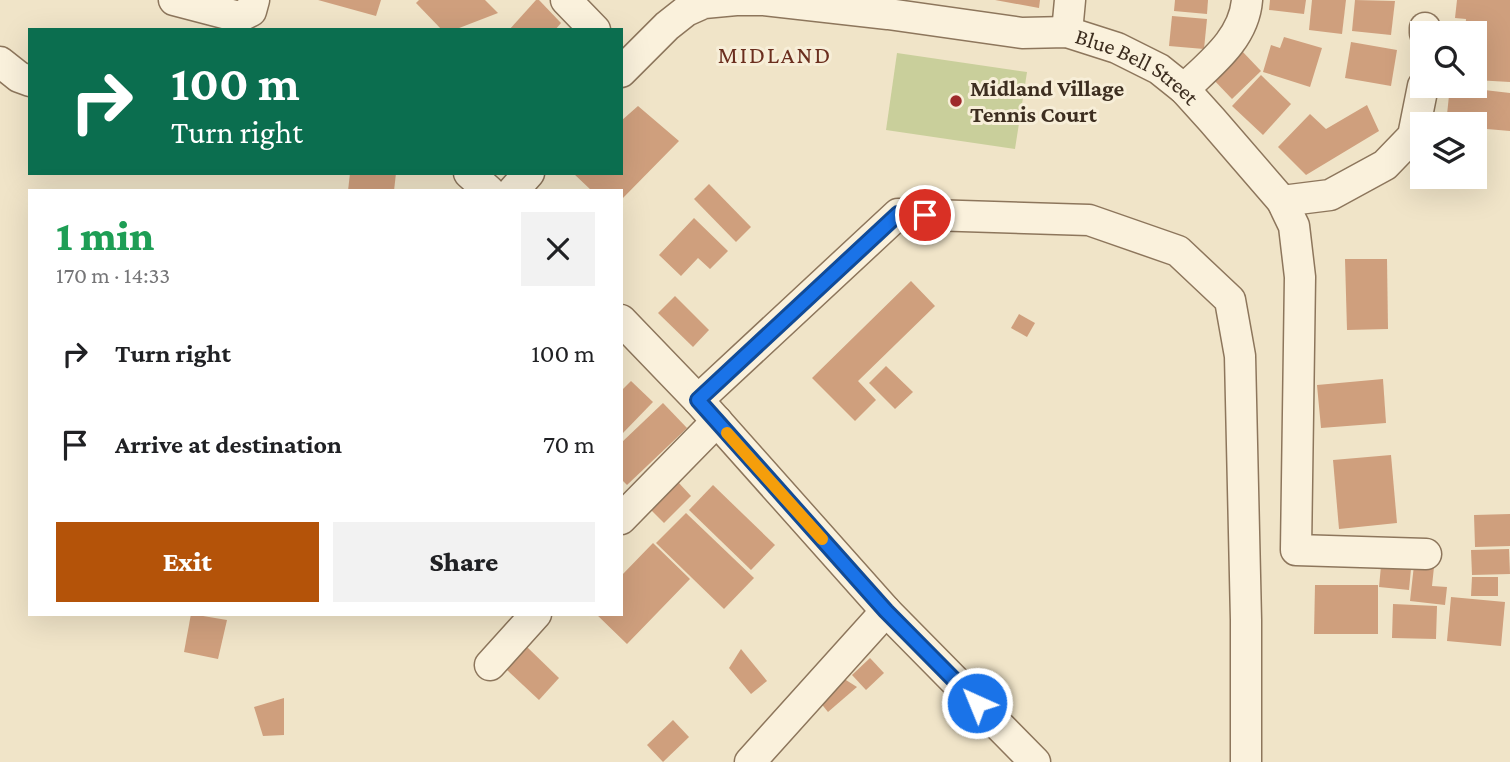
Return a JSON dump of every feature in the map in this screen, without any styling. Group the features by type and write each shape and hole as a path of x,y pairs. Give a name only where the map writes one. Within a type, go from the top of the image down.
{"street":[{"path":"174,0 239,17 251,11 254,0"},
{"path":"566,0 593,28"},
{"name":"Blue Bell Street","path":"624,64 686,11 704,2 764,0 888,7 1022,33 1067,32 1128,53 1159,69 1184,89 1282,201 1294,226 1300,277 1296,550 1426,554"},
{"path":"1067,32 1070,0"},
{"path":"1184,89 1224,52 1245,14 1247,0"},
{"path":"0,62 19,77 28,79"},
{"path":"1282,201 1330,195 1385,165 1413,136 1421,98"},
{"path":"471,175 487,189"},
{"path":"515,189 527,175"},
{"path":"623,517 708,411 898,214 1089,220 1178,251 1230,300 1240,356 1246,762"},
{"path":"626,334 708,411 886,611 1035,762"},
{"path":"750,762 886,611"},
{"path":"490,664 534,616"}],"green space":[{"name":"Midland Village Tennis Court","path":"897,53 1027,72 1015,149 886,130"}],"building":[{"path":"318,0 381,0 376,16"},
{"path":"419,0 485,0 498,13 459,28 440,28 416,3"},
{"path":"536,0 561,23 557,28 511,28"},
{"path":"995,0 1040,0 1039,8"},
{"path":"1175,0 1208,0 1207,14 1174,11"},
{"path":"1270,0 1306,0 1304,14 1269,10"},
{"path":"1312,0 1346,0 1342,34 1309,30"},
{"path":"1355,0 1395,1 1391,35 1352,31"},
{"path":"1457,0 1510,0 1510,82 1487,81 1487,21 1455,18"},
{"path":"1172,16 1207,19 1204,49 1169,46"},
{"path":"1284,37 1322,48 1310,87 1263,72 1271,45 1280,48"},
{"path":"1351,42 1397,50 1391,86 1345,78"},
{"path":"1241,50 1261,71 1232,99 1212,78"},
{"path":"1261,75 1291,104 1263,135 1232,106"},
{"path":"1487,90 1510,93 1510,131 1487,129 1487,112 1447,112 1449,98 1487,98"},
{"path":"1367,105 1379,131 1306,175 1278,147 1310,114 1326,129"},
{"path":"638,106 679,141 623,198 623,189 590,189 575,175 623,175 623,119"},
{"path":"350,175 396,175 394,189 348,189"},
{"path":"709,184 751,227 736,242 694,199"},
{"path":"694,218 728,251 710,269 698,258 681,276 659,255"},
{"path":"1345,259 1387,259 1388,329 1347,330"},
{"path":"911,281 935,306 858,381 876,400 855,421 812,378"},
{"path":"675,296 709,330 693,347 658,313"},
{"path":"1019,314 1035,323 1027,337 1011,328"},
{"path":"886,366 913,392 895,409 869,383"},
{"path":"1383,379 1386,423 1321,428 1317,385"},
{"path":"631,381 653,402 623,433 623,389"},
{"path":"663,403 687,428 627,485 623,481 623,441"},
{"path":"1391,455 1397,523 1339,529 1333,460"},
{"path":"678,482 691,496 664,523 650,509"},
{"path":"713,485 775,545 751,570 689,510"},
{"path":"686,513 754,578 724,609 656,543"},
{"path":"1510,514 1510,546 1475,547 1474,515"},
{"path":"653,543 690,579 627,644 598,616 623,616 623,574"},
{"path":"1509,549 1510,574 1472,575 1471,550"},
{"path":"1414,565 1434,567 1432,586 1447,587 1445,605 1410,601"},
{"path":"1381,566 1411,569 1409,590 1379,587"},
{"path":"1472,577 1498,577 1498,596 1471,596"},
{"path":"1315,585 1378,585 1378,634 1314,634"},
{"path":"1451,597 1505,602 1501,646 1447,641"},
{"path":"1393,604 1437,606 1436,639 1392,638"},
{"path":"191,616 227,620 218,659 184,652"},
{"path":"527,647 559,678 539,700 506,669"},
{"path":"741,649 767,681 751,694 729,668"},
{"path":"870,658 884,673 866,690 852,675"},
{"path":"838,675 857,687 828,712 815,696"},
{"path":"284,698 284,735 263,736 254,707"},
{"path":"673,720 689,737 663,762 647,745"}],"slow traffic":[{"path":"727,433 822,539"}],"place":[{"name":"Midland Village Tennis Court","path":"956,101"}],"district":[{"name":"MIDLAND","path":"775,55"}],"route":[{"path":"925,215 898,214 698,400 886,611 977,703"}]}
